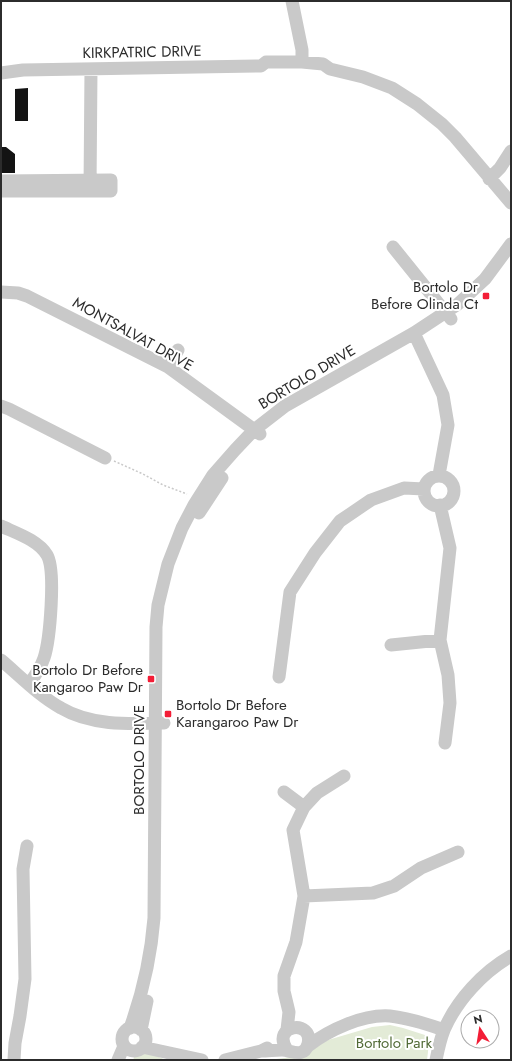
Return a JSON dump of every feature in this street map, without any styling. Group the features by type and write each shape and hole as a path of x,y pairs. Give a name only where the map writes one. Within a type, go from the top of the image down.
{"street":[{"path":"284,70 293,68 302,62 302,50 292,1"},
{"name":"KIRKPATRIC DRIVE","path":"1,73 23,70 261,66 266,62 302,62 323,64 330,69 363,77 392,88 430,113 455,137 489,179 511,201"},
{"name":"KIRKPATRIC DRIVE","path":"1,65 23,70"},
{"name":"KIRKPATRIC DRIVE","path":"261,66 266,71 302,70 321,72 330,69"},
{"path":"90,186 91,69"},
{"path":"489,179 500,168 511,151"},
{"path":"1,180 90,186"},
{"path":"1,191 111,185"},
{"name":"BORTOLO DRIVE","path":"449,316 458,304 485,279 511,244"},
{"path":"393,248 449,316"},
{"name":"BORTOLO DRIVE","path":"118,1060 135,1043 158,963 162,934 163,902 159,723 164,629 170,591 182,550 195,520 212,493 242,455 257,432 290,403 416,336 449,316 465,310 492,284 511,259"},
{"name":"MONTSALVAT DRIVE","path":"1,292 18,293 27,296 168,367 257,432"},
{"path":"416,336 443,395 448,425 439,475"},
{"path":"168,367 178,350"},
{"path":"1,406 105,458"},
{"path":"439,475 450,480 454,487 454,494 450,501 440,505 431,503 426,499 424,489 425,484 431,477 439,475"},
{"path":"279,677 290,592 315,553 340,521 371,500 404,488 424,489"},
{"path":"440,505 450,548 440,640 448,675 450,703 445,744"},
{"path":"1,526 39,546 50,562 52,580 46,647 40,668 30,684"},
{"path":"391,645 440,640"},
{"path":"1,660 62,710 87,719 114,723 159,723"},
{"path":"287,1050 283,1044 289,1012 284,991 284,976 296,942 304,896 293,830 304,807 317,793 344,776"},
{"path":"284,792 304,807"},
{"path":"14,1060 25,979 23,869 27,846"},
{"path":"304,896 373,893 394,886 420,868 458,852"},
{"path":"436,1060 444,1030 470,990 492,968 511,956"},
{"path":"289,1012 309,1038 308,1046"},
{"path":"225,1060 261,1051 287,1050 297,1053 330,1031 357,1021 376,1017 389,1016 428,1024 444,1030"},
{"path":"261,1051 278,1042 293,1027 303,1030 330,1031"},
{"path":"135,1043 202,1060"}],"path":[{"path":"105,458 190,496"}],"green space":[{"name":"Bortolo Park","path":"390,1025 425,1035 428,1044 427,1060 268,1060 300,1056 328,1040 372,1027"},
{"path":"138,1048 166,1060 133,1060"}],"building":[{"path":"28,88 28,121 15,121 15,89"},
{"path":"1,147 6,147 15,154 15,173 1,173"}],"place":[{"name":"Bortolo Dr Before Olinda Ct","path":"486,296"},
{"name":"Bortolo Dr Before Kangaroo Paw Dr","path":"151,679"},
{"name":"Bortolo Dr Before Karangaroo Paw Dr","path":"168,714"}]}
